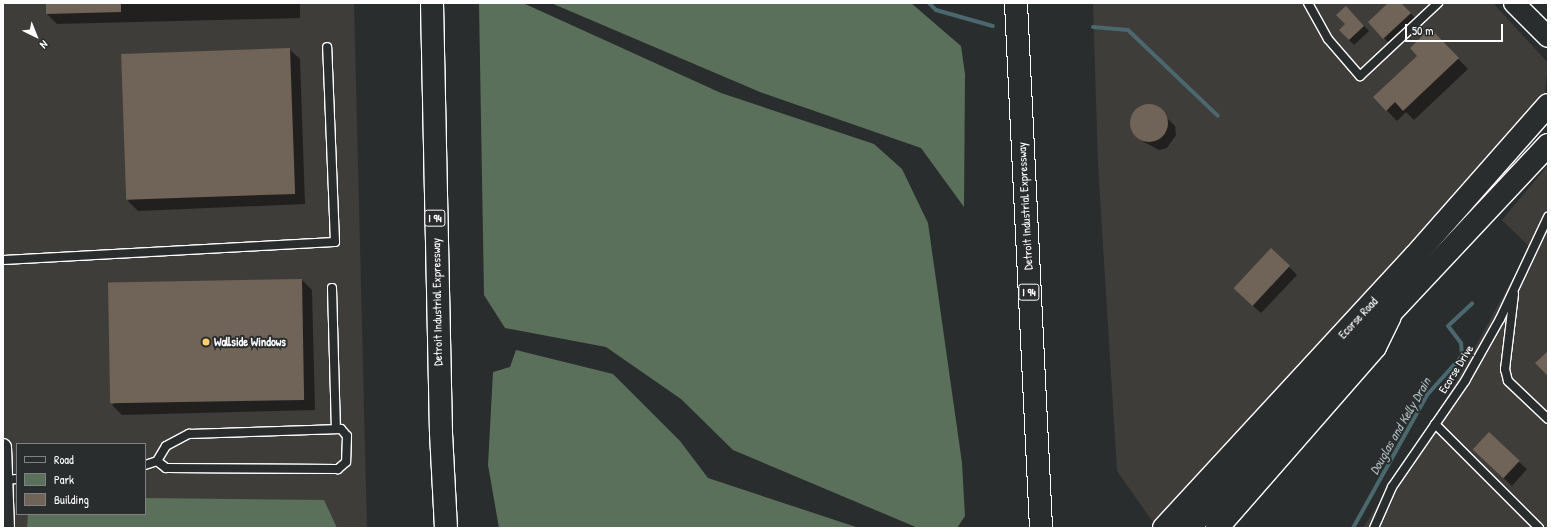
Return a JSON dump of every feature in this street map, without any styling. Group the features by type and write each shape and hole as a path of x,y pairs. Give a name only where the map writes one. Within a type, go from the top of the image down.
{"main road":[{"name":"Detroit Industrial Expressway","path":"432,3 441,433 446,528"},
{"name":"Detroit Industrial Expressway","path":"1016,3 1041,528"},
{"name":"Ecorse Road","path":"1164,528 1415,256 1548,105"},
{"name":"Ecorse Road","path":"1189,528 1390,316 1548,144"},
{"path":"1217,528 1375,347 1390,316"}],"street":[{"path":"1514,3 1548,37"},
{"path":"3,446 8,480 6,528"}],"lane":[{"path":"1308,3 1328,39 1360,76 1438,3"},
{"path":"3,260 335,242 327,47"},
{"name":"Ecorse Drive","path":"1374,528 1392,487 1465,381 1515,285 1548,216"},
{"path":"1515,285 1505,368 1508,381 1548,418"},
{"path":"332,288 336,429"},
{"path":"1435,424 1539,528"},
{"path":"146,465 157,461 166,446 189,434 336,429 347,436 346,462 338,469 166,468 157,461"}],"shaded area":[{"path":"3,3 354,3 367,528 3,528"},
{"path":"1093,3 1493,3 1548,63 1545,93 1522,121 1266,408 1153,522 1117,471 1098,164"},
{"path":"1548,165 1548,528 1363,528 1451,391 1530,247 1502,220"}],"green space":[{"path":"479,3 523,3 721,93 874,144 902,169 928,223 962,463 965,516 957,528 918,528 733,450 681,399 606,347 505,328 484,295"},
{"path":"551,3 911,3 961,46 965,74 964,207 921,148 760,92"},
{"path":"516,350 613,374 680,441 708,478 859,528 499,528 488,465 493,372 510,367"},
{"path":"146,498 324,500 337,528 27,528 28,515 146,515"}],"building":[{"path":"46,3 121,3 121,12 46,14"},
{"path":"1388,3 1401,3 1411,13 1383,39 1368,22"},
{"path":"1346,6 1364,26 1349,40 1339,30 1345,24 1336,15"},
{"path":"1430,28 1459,58 1403,111 1395,102 1386,111 1373,97 1417,56 1410,48"},
{"path":"290,48 295,194 126,200 121,54"},
{"path":"1145,104 1153,104 1160,107 1165,112 1168,123 1165,134 1160,139 1153,142 1145,142 1138,139 1133,134 1130,127 1130,119 1133,112 1138,107"},
{"path":"1271,248 1290,266 1253,306 1233,288"},
{"name":"Wallside Windows","path":"302,279 304,400 110,403 108,282"},
{"path":"1548,351 1548,376 1535,363"},
{"path":"1489,432 1520,461 1503,478 1473,450"}],"waterway":[{"path":"929,3 936,10 993,26"},
{"path":"1093,27 1128,30 1218,116"},
{"name":"Douglas and Kelly Drain","path":"1353,528 1427,395 1462,356 1461,343 1448,326 1472,304"}],"place":[{"name":"Wallside Windows","path":"206,342"}]}
